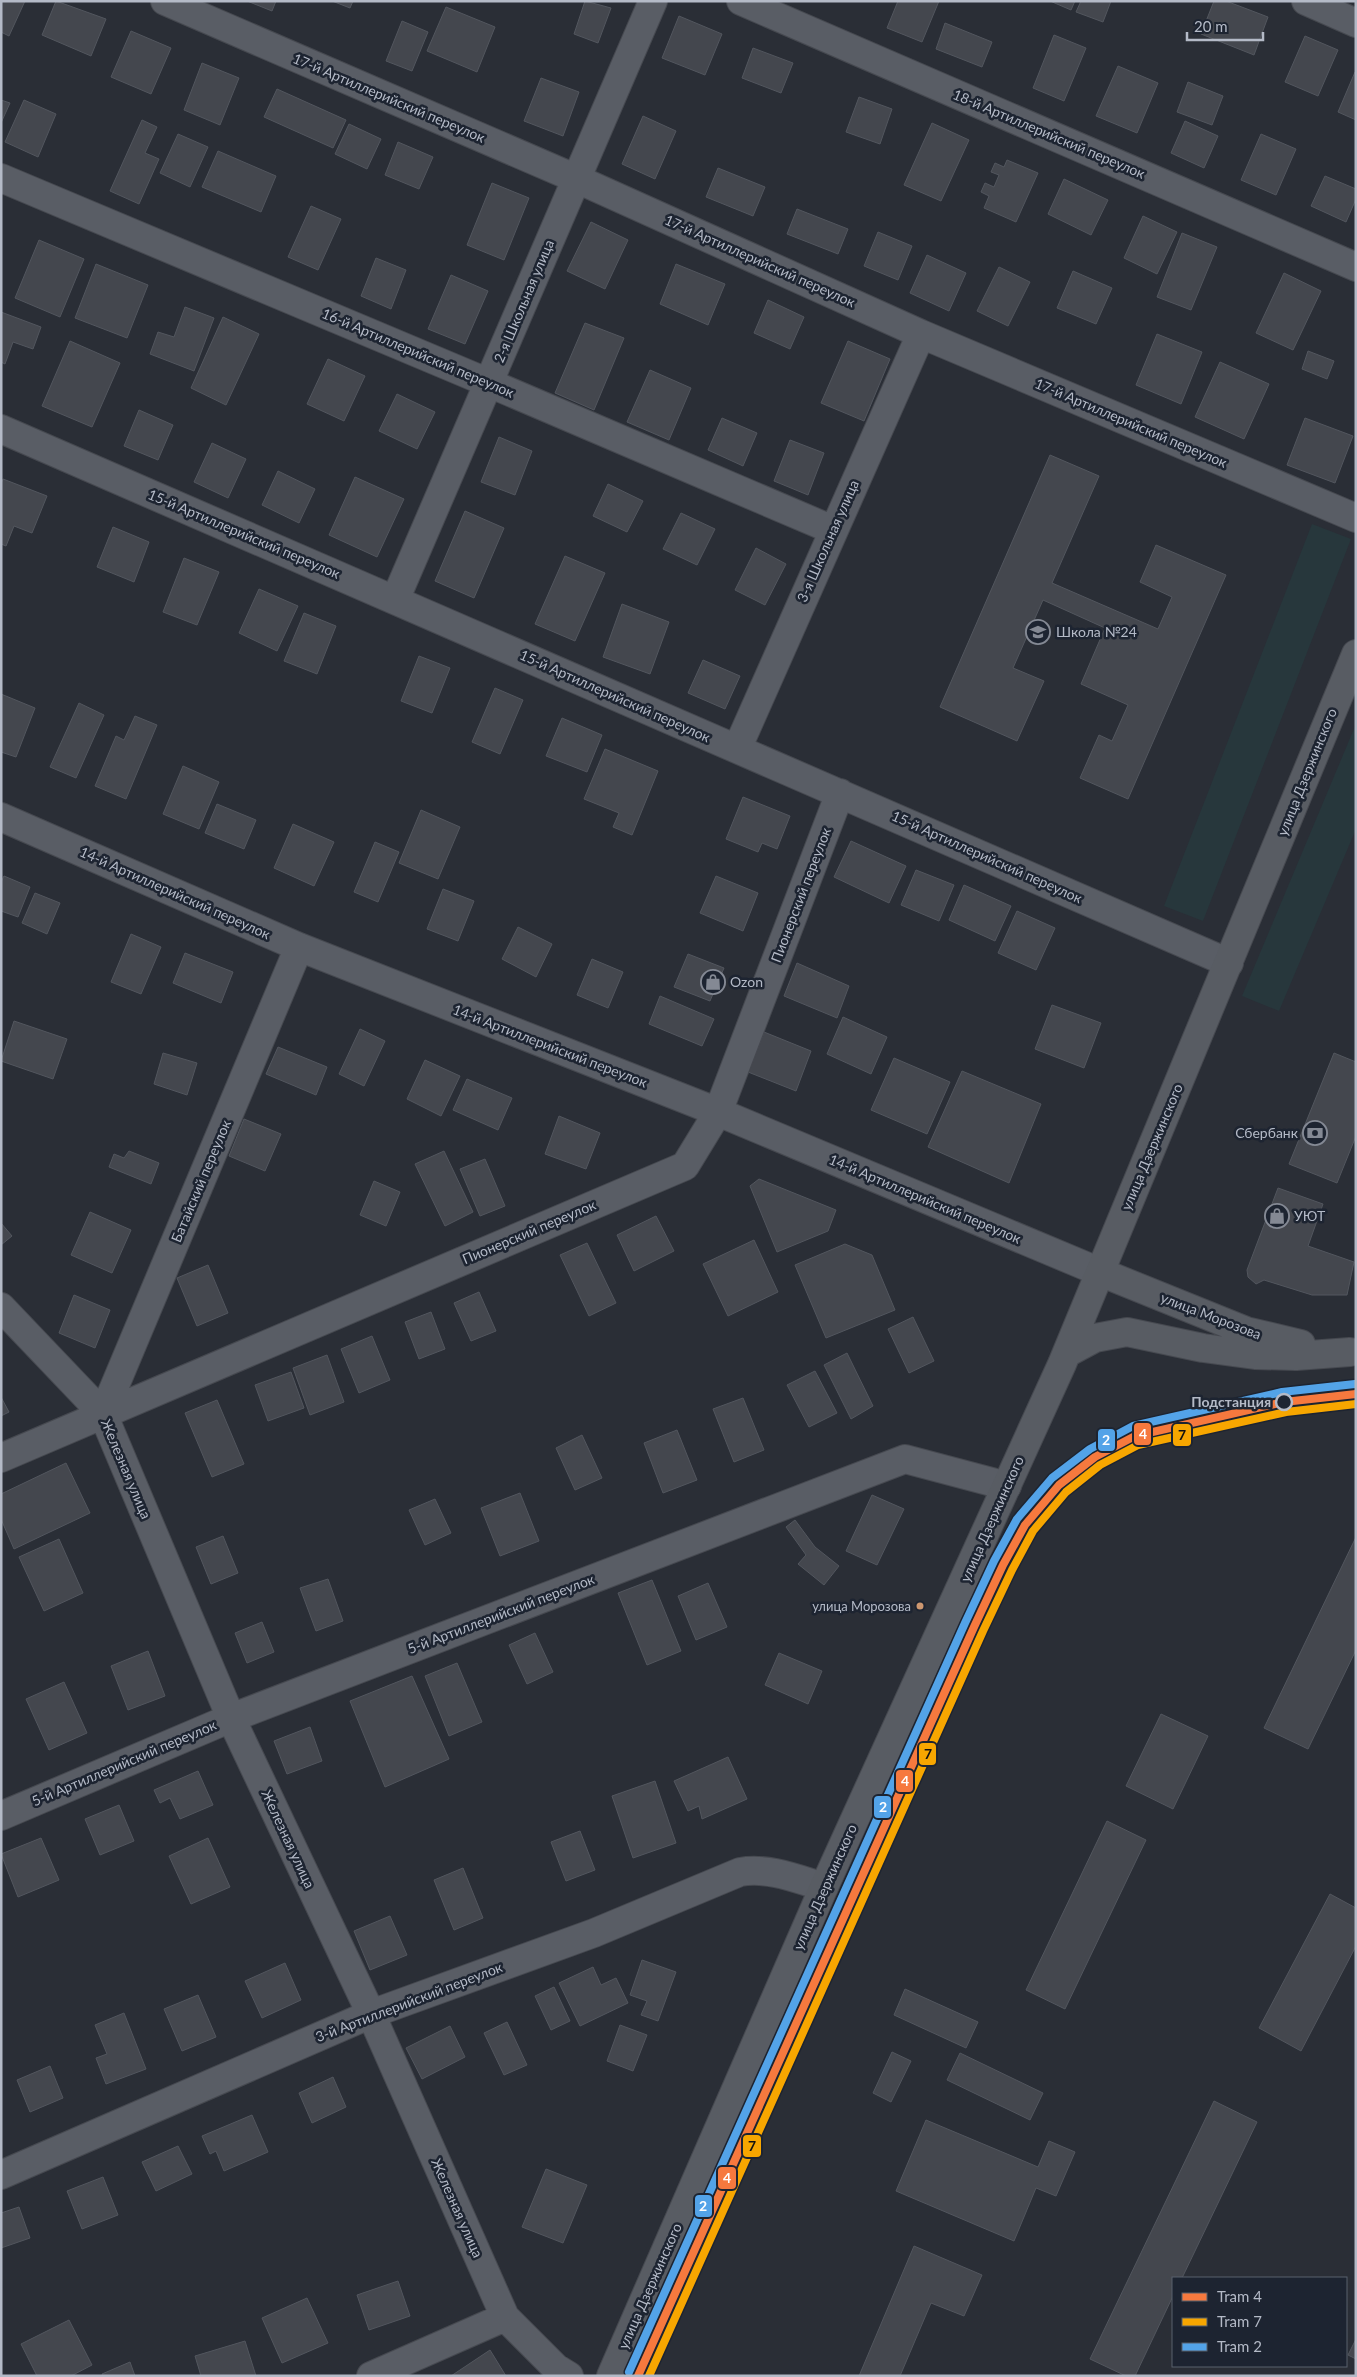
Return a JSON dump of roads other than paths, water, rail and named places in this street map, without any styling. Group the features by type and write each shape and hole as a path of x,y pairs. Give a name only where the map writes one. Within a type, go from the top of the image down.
{"main road":[{"name":"улица Дзержинского","path":"611,2376 824,1888 1067,1353 1356,654"},
{"name":"улица Морозова","path":"1100,1272 1246,1331 1282,1340 1353,1352"},
{"path":"1067,1353 1095,1338 1127,1332 1204,1348 1255,1355 1296,1356 1353,1352"}],"street":[{"name":"17-й Артиллерийский переулок","path":"165,1 576,179 921,334 1356,518"},
{"name":"2-я Школьная улица","path":"395,600 653,1"},
{"name":"18-й Артиллерийский переулок","path":"742,1 1356,267"},
{"path":"1306,1 1356,23"},
{"name":"16-й Артиллерийский переулок","path":"1,178 489,382 833,530"},
{"name":"3-я Школьная улица","path":"737,749 921,334"},
{"name":"15-й Артиллерийский переулок","path":"1,429 1229,963"},
{"name":"Пионерский переулок","path":"1,1458 685,1166 718,1112 840,793"},
{"name":"14-й Артиллерийский переулок","path":"1,817 299,947 718,1112 1100,1272"},
{"name":"Батайский переулок","path":"104,1414 299,947"},
{"name":"Железная улица","path":"1,1306 104,1414 231,1718 371,2014 505,2317 556,2368 569,2376"},
{"name":"5-й Артиллерийский переулок","path":"1,1816 231,1718 905,1459 1008,1486"},
{"name":"3-й Артиллерийский переулок","path":"1,2174 371,2014 594,1933 740,1872 755,1869 772,1872 824,1888"},
{"path":"371,2376 505,2317"}],"tram line":[{"name":"2","path":"629,2372 965,1623 994,1561 1017,1519 1052,1478 1090,1449 1133,1426 1282,1392 1355,1384"},
{"name":"4","path":"638,2376 974,1627 1003,1565 1025,1525 1059,1485 1095,1457 1135,1436 1284,1402 1356,1394"},
{"name":"7","path":"649,2376 983,1631 1033,1531 1066,1492 1100,1465 1138,1445 1286,1412 1356,1404"}],"place":[{"name":"Школа №24","path":"1038,632"},
{"name":"Ozon","path":"713,982"},
{"name":"Сбербанк","path":"1315,1133"},
{"name":"УЮТ","path":"1277,1216"},
{"name":"Подстанция","path":"1284,1402"},
{"name":"улица Морозова","path":"920,1606"}]}
